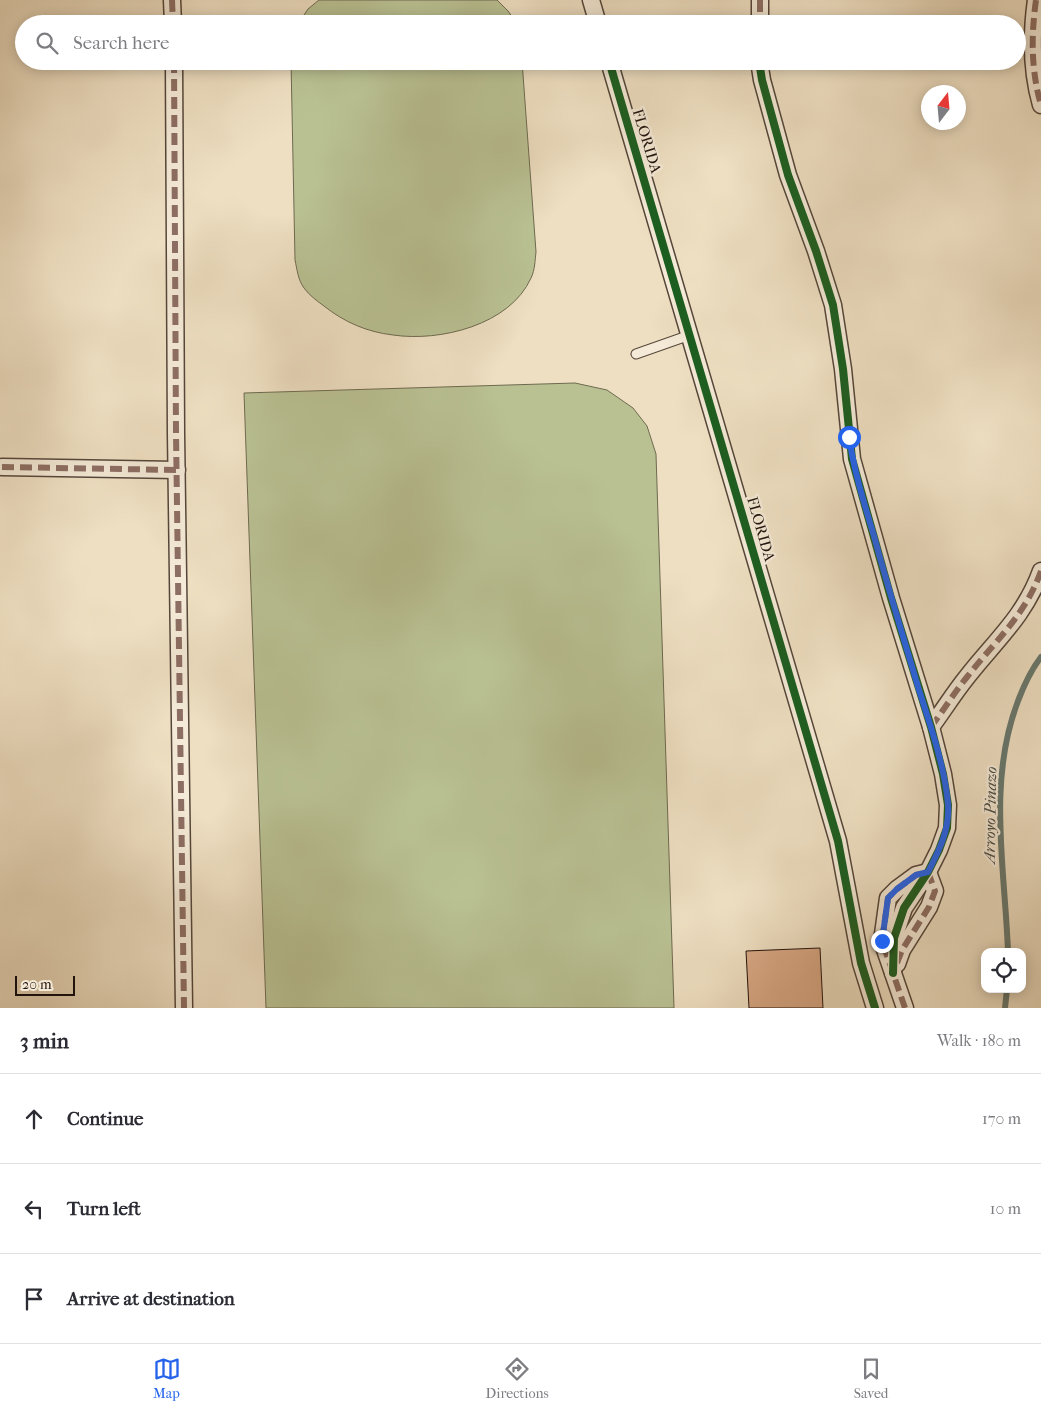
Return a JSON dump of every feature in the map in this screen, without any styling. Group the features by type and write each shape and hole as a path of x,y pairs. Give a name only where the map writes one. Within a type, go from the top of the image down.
{"street":[{"path":"172,0 173,15"},
{"path":"591,0 595,15"},
{"path":"760,0 760,15"},
{"path":"1036,0 1032,27 1033,57 1041,105"},
{"path":"174,70 184,1008"},
{"name":"FLORIDA","path":"612,70 838,841 861,963 875,1008"},
{"path":"760,70 788,175 816,251 833,305 843,369 852,459 891,598 931,727 943,774 948,805 947,828 940,850 904,908 894,938 894,973 905,1008"},
{"path":"1,467 177,470"},
{"path":"931,727 967,677 1013,623 1028,600 1041,571"}],"lane":[{"path":"636,354 690,335"}],"green space":[{"path":"319,0 497,0 511,15 304,15"},
{"path":"291,70 523,70 536,252 531,278 521,294 507,308 490,319 472,327 431,336 393,335 365,329 332,312 306,291 299,278 295,260"},
{"path":"575,383 607,390 633,408 647,426 656,454 674,1008 266,1008 244,393"}],"building":[{"path":"820,948 823,1008 749,1008 746,951"}],"waterway":[{"name":"Arroyo Pinazo","path":"1008,948 1000,825 1003,763 1018,701 1028,678 1041,657"},
{"name":"Arroyo Pinazo","path":"1005,1008 1007,993"}],"marked path":[{"path":"172,0 173,15"},
{"path":"760,0 760,15"},
{"path":"1036,0 1033,53 1035,79 1041,105"},
{"path":"174,70 176,433 184,1008"},
{"path":"2,467 177,470"},
{"path":"931,727 962,683 1018,615 1041,571"},
{"path":"897,963 902,950 929,907 935,891 928,872"},
{"path":"905,1008 882,941 888,898 916,875 928,872"}],"cycle path":[{"path":"612,70 838,841 861,963 875,1008"},
{"path":"760,70 788,175 816,251 833,305 843,369 852,459 891,598 931,727 943,774 948,805 947,828 939,850 928,872 904,908 894,938 893,973"}],"route":[{"path":"849,437 852,459 891,598 931,727 943,774 948,805 947,828 940,850 928,872 916,875 888,898 882,941"}]}
